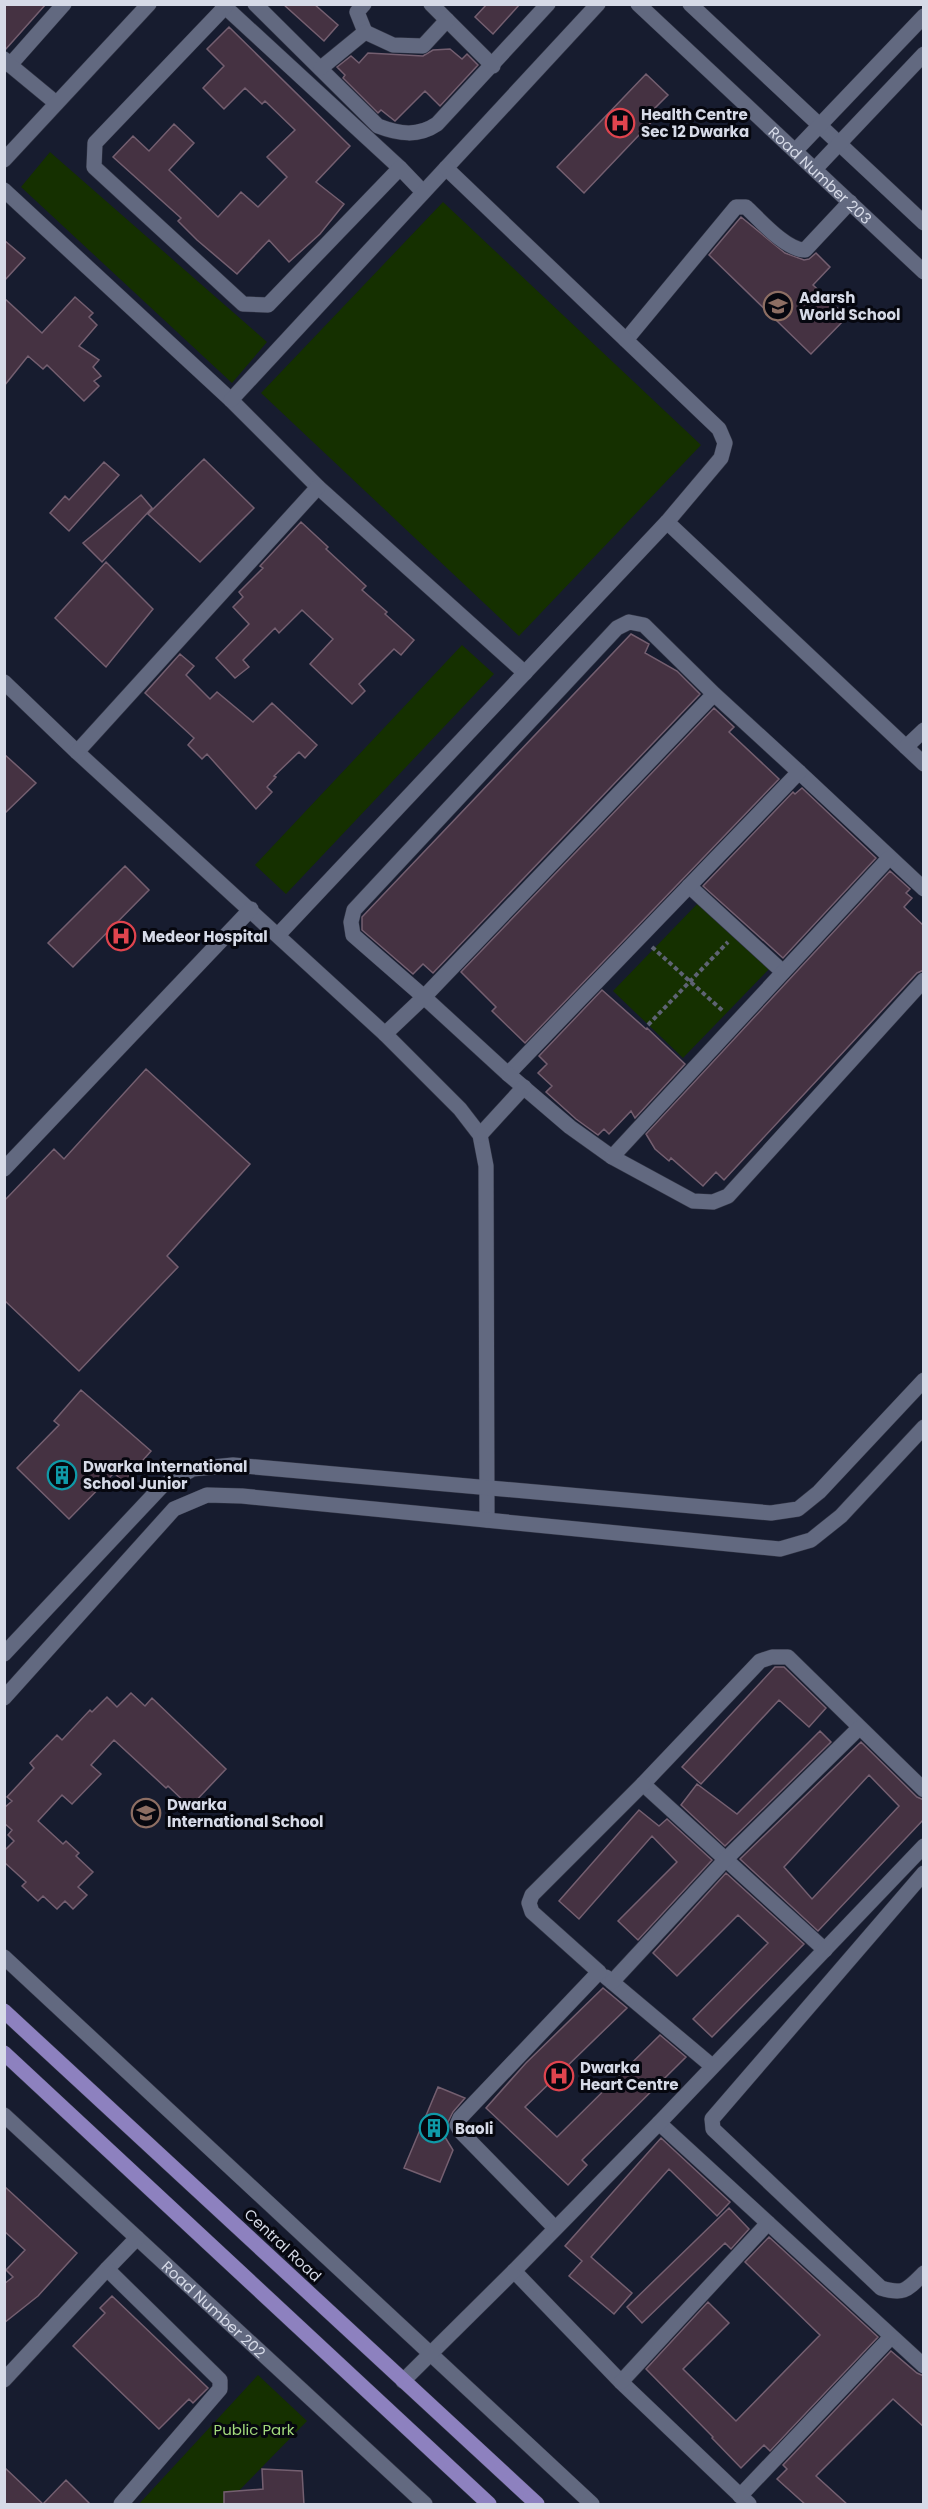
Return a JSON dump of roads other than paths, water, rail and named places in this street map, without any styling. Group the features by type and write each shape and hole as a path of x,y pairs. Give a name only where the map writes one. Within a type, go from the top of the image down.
{"main road":[{"name":"Central Road","path":"4,2011 537,2505"},
{"path":"4,2053 489,2505"}],"street":[{"path":"56,103 7,62 64,4"},
{"path":"4,160 149,4"},
{"path":"255,4 378,126 396,132 411,133 427,131 437,123 493,66 548,4"},
{"path":"364,4 357,12 365,32 393,45 423,46 447,20"},
{"path":"431,4 493,66"},
{"path":"231,400 598,4"},
{"name":"Road Number 203","path":"638,4 924,272"},
{"path":"690,4 924,223"},
{"path":"400,168 268,305 243,304 94,167 94,142 223,6 400,168 423,192"},
{"path":"795,150 924,16"},
{"path":"321,68 365,32"},
{"path":"816,170 924,54"},
{"path":"279,935 667,522 721,458 725,443 719,429 446,168"},
{"path":"4,190 231,400 318,488 525,673"},
{"path":"626,339 736,207 746,207 796,250 805,250 850,202"},
{"path":"77,752 318,488"},
{"path":"667,522 924,764"},
{"path":"924,889 644,626 629,622 617,628 354,910 351,922 353,935 570,1127 612,1157 693,1201 713,1202 728,1196 924,980"},
{"path":"4,682 77,752 385,1034 460,1109 480,1135 486,1166 487,1520"},
{"path":"385,1034 424,997 714,694"},
{"path":"906,747 924,730"},
{"path":"508,1074 799,772"},
{"path":"612,1157 890,858"},
{"path":"689,886 783,972"},
{"path":"4,1169 251,909"},
{"path":"480,1135 524,1087"},
{"path":"4,1654 162,1486 193,1469 233,1465 771,1513 798,1509 819,1492 920,1390"},
{"path":"4,1698 174,1509 207,1495 242,1496 780,1549 811,1540 841,1516 924,1427"},
{"path":"712,2066 605,1977 532,1912 530,1903 532,1895 643,1784 760,1661 772,1657 788,1657 924,1790"},
{"path":"555,2228 460,2132 457,2125 460,2118 859,1728"},
{"path":"643,1784 825,1950"},
{"path":"403,2381 659,2123 924,1846"},
{"path":"924,1873 712,2119 713,2129 880,2288 894,2292 906,2290 924,2273"},
{"path":"4,1957 592,2505"},
{"name":"Road Number 202","path":"4,2115 425,2505"},
{"path":"659,2123 924,2366"},
{"path":"621,2382 768,2223"},
{"path":"4,2380 138,2238"},
{"path":"107,2270 220,2380 221,2384 220,2389 121,2505"},
{"path":"514,2271 621,2382 744,2500 891,2337"}],"place":[{"name":"Health Centre Sec 12 Dwarka","path":"620,123"},
{"name":"Adarsh World School","path":"778,306"},
{"name":"Medeor Hospital","path":"121,936"},
{"name":"Dwarka International School Junior","path":"62,1475"},
{"name":"Dwarka International School","path":"146,1813"},
{"name":"Dwarka Heart Centre","path":"559,2076"},
{"name":"Baoli","path":"434,2128"}],"park label":[{"name":"Public Park","path":"254,2429"}]}
